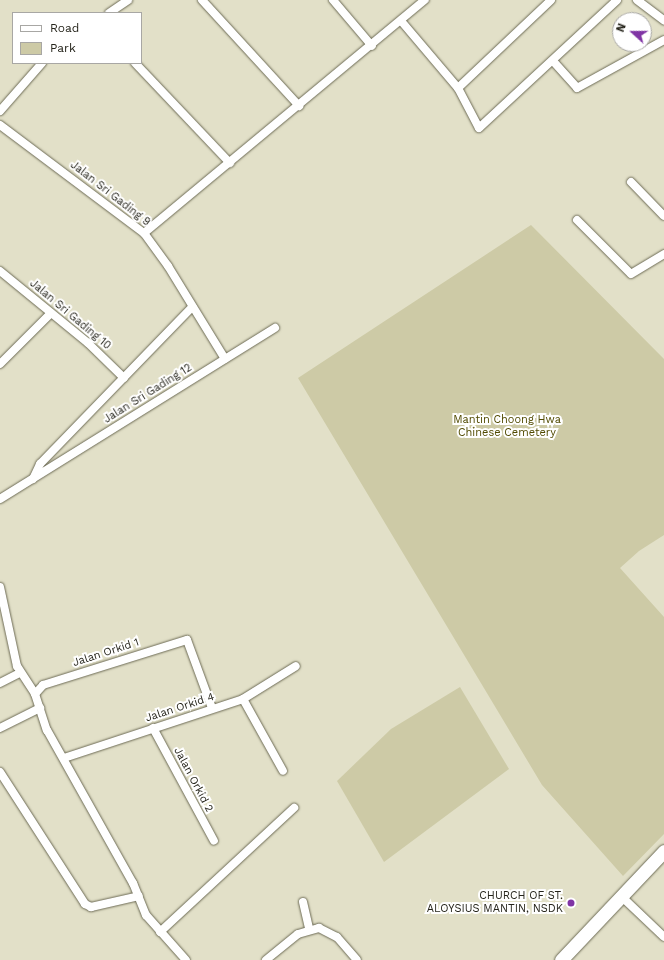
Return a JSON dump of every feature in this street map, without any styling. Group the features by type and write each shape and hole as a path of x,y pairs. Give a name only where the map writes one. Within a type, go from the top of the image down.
{"main road":[{"path":"561,960 664,851"}],"street":[{"path":"111,12 128,0"},
{"path":"202,0 299,106"},
{"path":"333,0 372,46"},
{"path":"144,233 402,22 425,0"},
{"path":"458,88 551,0"},
{"path":"402,22 458,88 480,128 617,0"},
{"path":"641,1 664,20"},
{"path":"553,61 577,88 664,40"},
{"path":"0,112 41,64"},
{"path":"136,64 230,163"},
{"name":"Jalan Sri Gading 9","path":"0,125 144,233 168,266 192,308 225,359"},
{"path":"631,182 664,216"},
{"path":"577,220 625,271 637,273 664,254"},
{"name":"Jalan Sri Gading 10","path":"0,271 51,313 124,378"},
{"name":"Jalan Sri Gading 12","path":"33,479 40,464 192,308"},
{"path":"0,364 51,313"},
{"name":"Jalan Sri Gading 12","path":"0,498 275,328"},
{"path":"0,586 20,672 35,694 47,730 64,758 139,896 146,915 186,960"},
{"path":"0,630 8,625"},
{"name":"Jalan Orkid 1","path":"35,694 43,685 187,640 212,708"},
{"name":"Jalan Orkid 4","path":"64,758 212,708 244,699 296,666"},
{"path":"0,683 20,672"},
{"path":"244,699 283,771"},
{"path":"0,728 40,708"},
{"name":"Jalan Orkid 2","path":"153,728 214,842"},
{"path":"0,772 85,904 91,907 139,896"},
{"path":"160,932 294,808"},
{"path":"622,896 664,937"},
{"path":"303,902 309,928"},
{"path":"266,960 298,934 309,928 328,931 357,960"}],"green space":[{"name":"Mantin Choong Hwa Chinese Cemetery","path":"531,225 664,359 664,535 639,551 620,568 664,617 664,834 623,876 542,785 298,378"},
{"path":"460,687 509,769 384,862 337,781 391,729"}],"place":[{"name":"CHURCH OF ST. ALOYSIUS MANTIN, NSDK","path":"571,903"}]}
